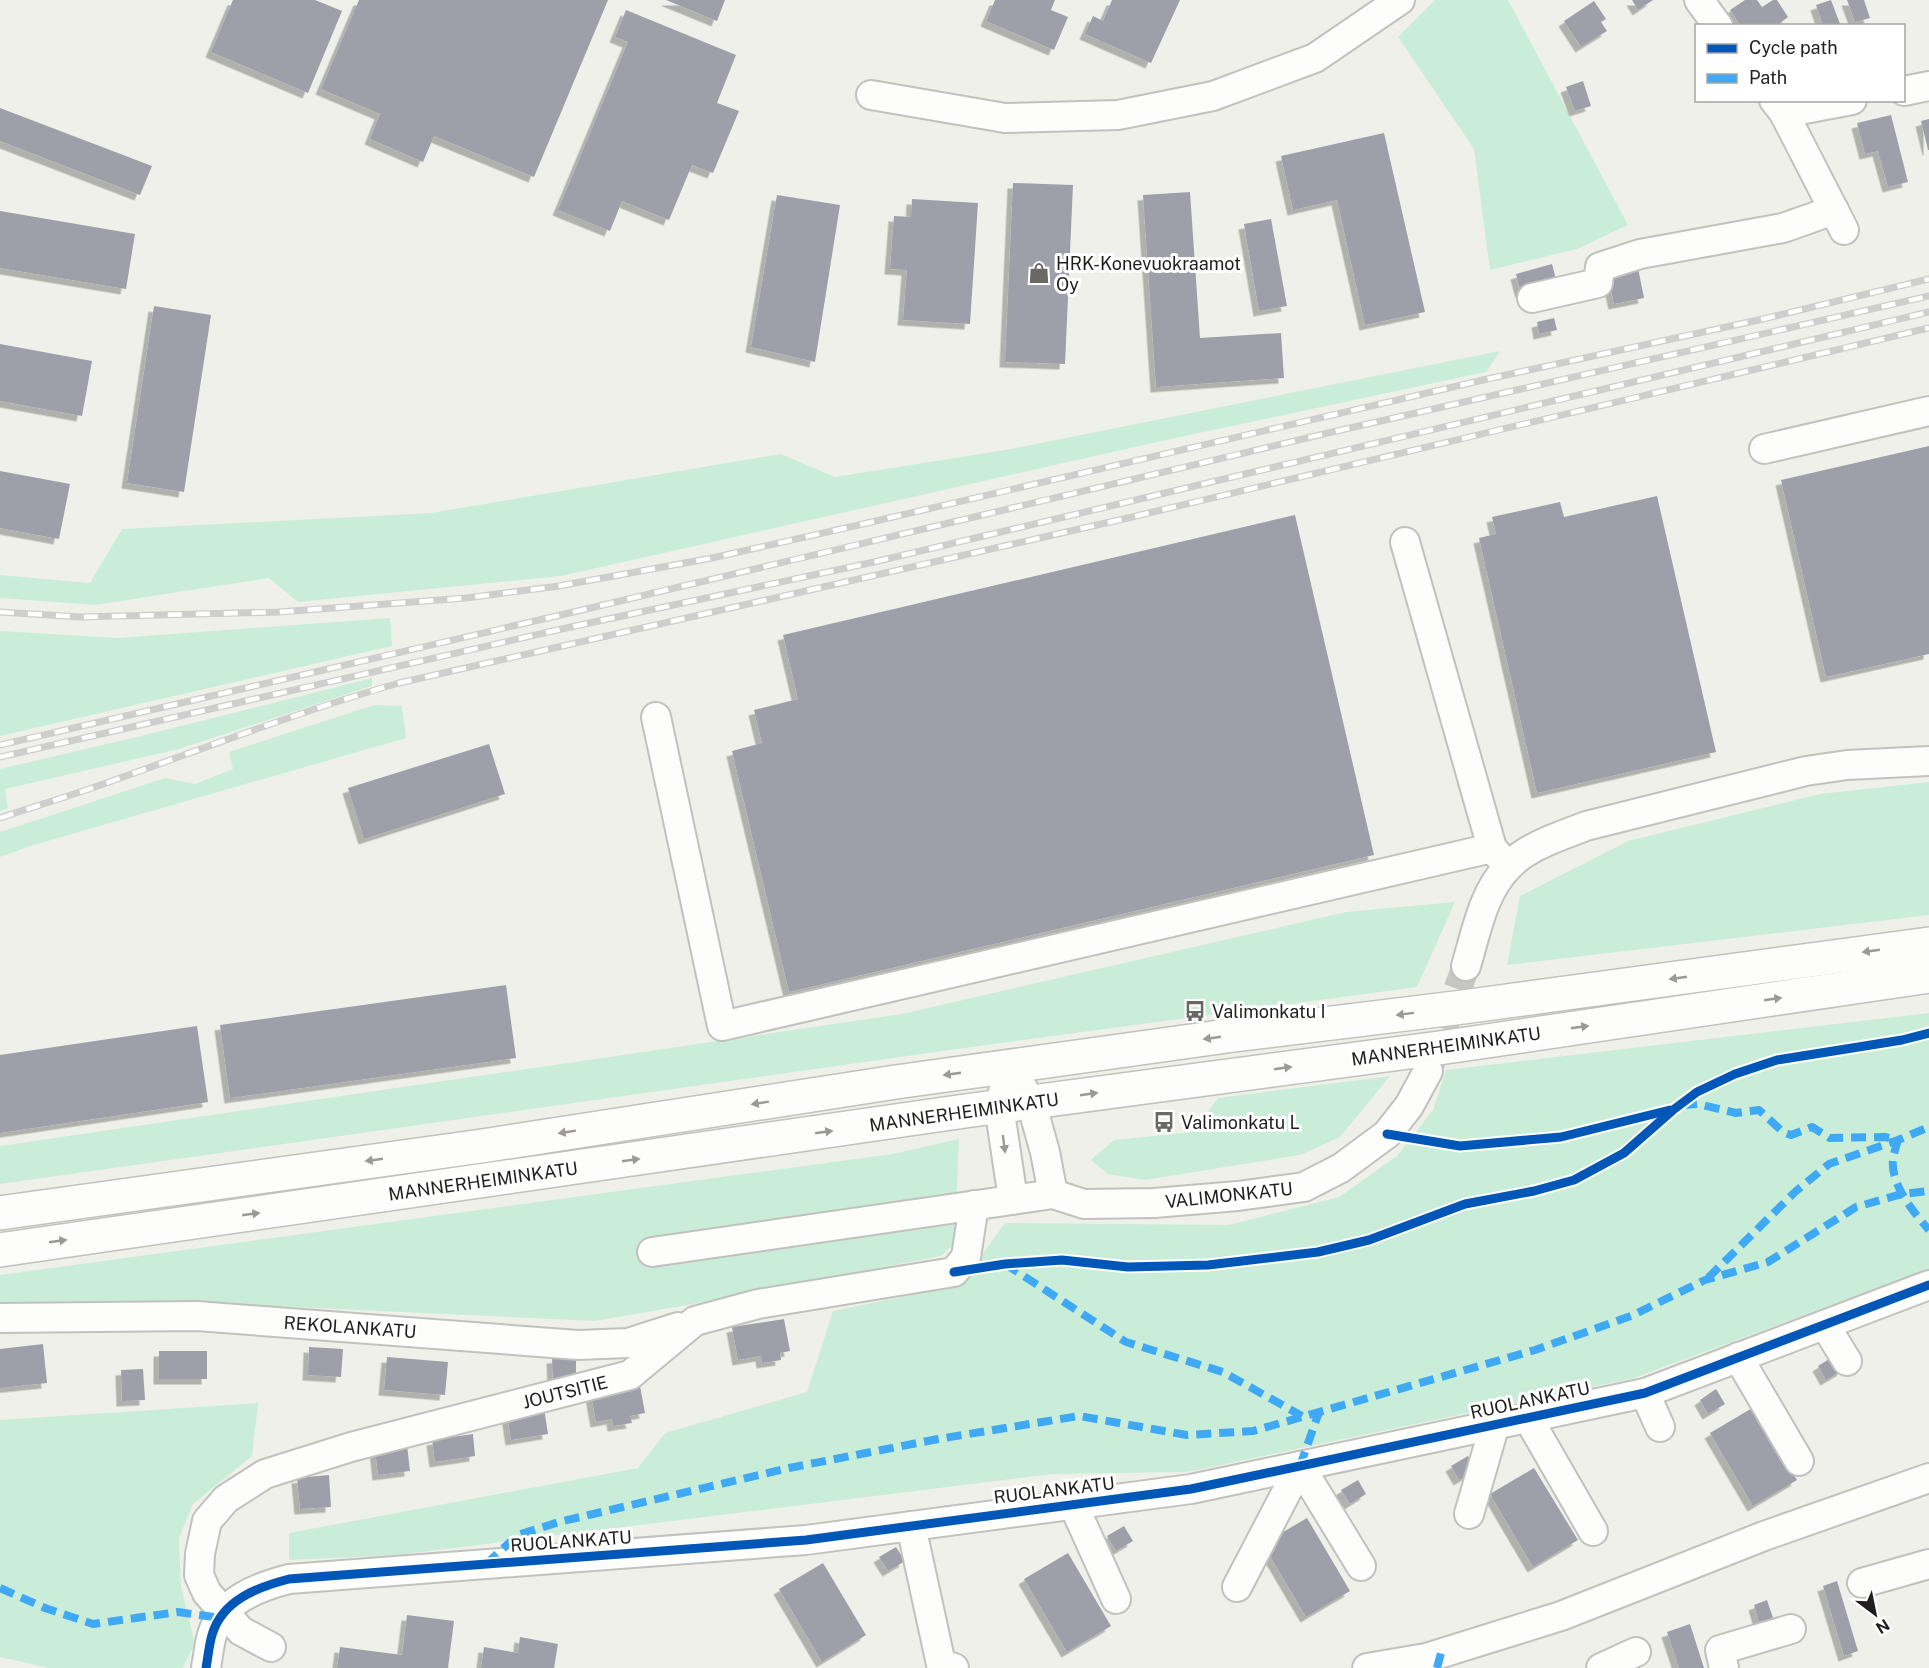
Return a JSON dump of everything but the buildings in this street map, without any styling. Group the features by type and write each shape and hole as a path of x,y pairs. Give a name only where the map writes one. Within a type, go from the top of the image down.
{"main road":[{"name":"MANNERHEIMINKATU","path":"0,1214 482,1146 1010,1066 1929,944"},
{"name":"MANNERHEIMINKATU","path":"0,1250 999,1106 1439,1048 1929,976"}],"street":[{"path":"872,95 1005,118 1118,115 1214,96 1315,58 1400,0"},
{"path":"1699,0 1717,24"},
{"path":"1905,91 1929,86"},
{"path":"1532,298 1598,282 1600,267 1640,254 1839,220 1779,107 1831,102"},
{"path":"1764,449 1929,411"},
{"path":"1405,542 1500,857 1491,892 1466,966"},
{"path":"656,717 722,1026 1530,851 1586,826 1794,774 1847,765 1929,761"},
{"path":"1010,1066 1032,1102 1053,1194"},
{"path":"1010,1066 999,1106 1013,1199"},
{"name":"VALIMONKATU","path":"652,1252 1053,1194 1084,1204 1154,1203 1238,1196 1304,1187 1341,1168 1388,1134 1409,1106 1428,1071"},
{"name":"JOUTSITIE","path":"272,1647 241,1631 207,1593 199,1575 200,1554 207,1521 226,1499 265,1474 351,1447 630,1375 695,1321 758,1304 954,1272 966,1257 974,1205"},
{"name":"RUOLANKATU","path":"206,1668 212,1633 224,1613 238,1598 263,1586 290,1579 795,1540 1191,1489 1646,1393 1929,1285"},
{"name":"REKOLANKATU","path":"0,1318 197,1316 578,1345 628,1344 695,1321"},
{"path":"1826,1324 1847,1361"},
{"path":"1738,1357 1800,1461"},
{"path":"1646,1393 1660,1427"},
{"path":"1528,1418 1593,1531"},
{"path":"1469,1514 1495,1424"},
{"path":"1300,1466 1361,1566"},
{"path":"1237,1587 1300,1466"},
{"path":"1367,1668 1426,1658 1561,1616 1754,1540 1929,1479"},
{"path":"1867,1501 1929,1498"},
{"path":"1073,1504 1116,1599"},
{"path":"911,1526 941,1664 954,1668"},
{"path":"1862,1583 1929,1563"},
{"path":"1724,1668 1720,1650 1791,1629"},
{"path":"1601,1668 1636,1652"}],"green space":[{"path":"1435,0 1508,0 1628,225 1577,249 1490,270 1474,149 1398,37"},
{"path":"1500,351 1486,372 1171,439 561,576 298,602 269,578 95,605 0,598 0,575 90,583 122,529 431,513 781,454 835,477 1011,449"},
{"path":"390,618 392,646 0,736 0,631 118,638"},
{"path":"372,678 372,686 179,749 5,789 8,808 0,811 0,769"},
{"path":"374,705 402,706 406,738 30,846 0,857 0,832 165,778 195,784 233,769 229,752"},
{"path":"1929,782 1929,915 1507,965 1520,896 1628,841 1820,794"},
{"path":"1455,902 1417,987 957,1049 0,1184 0,1146 902,1014 1346,912"},
{"path":"1929,1013 1929,1269 1634,1378 1187,1472 1053,1474 397,1555 289,1560 289,1533 638,1468 665,1433 807,1392 833,1311 960,1285 1005,1223 1229,1225 1339,1197 1397,1156 1433,1110 1446,1070"},
{"path":"1390,1076 1340,1137 1300,1155 1145,1180 1108,1174 1091,1160 1114,1140 1192,1132 1218,1098"},
{"path":"959,1139 955,1243 941,1256 595,1321 181,1302 0,1304 0,1275 892,1154"},
{"path":"258,1403 252,1456 193,1504 179,1538 181,1586 195,1644 182,1668 49,1668 0,1657 0,1420"}],"tunnel":[{"path":"1429,1068 1466,966"}],"railway":[{"path":"0,612 80,617 279,612 466,598 559,586 712,558 1483,380 1763,319 1929,279"},
{"path":"0,745 1328,433 1929,296"},
{"path":"0,757 566,628 874,562 1929,312"},
{"path":"0,818 289,718 399,683 1119,520 1929,328"}],"marked path":[{"path":"1682,1105 1698,1104 1736,1113 1759,1110 1783,1132 1791,1135 1812,1127 1830,1138 1885,1137 1898,1140 1893,1159 1895,1178 1904,1198 1929,1230"},
{"path":"1708,1278 1796,1191 1829,1164 1929,1127"},
{"path":"486,1564 518,1535 559,1522 789,1468 938,1439 1079,1416 1187,1435 1253,1431 1535,1350 1631,1316 1705,1280 1768,1262 1856,1207 1902,1194 1929,1191"},
{"path":"1005,1264 1126,1342 1223,1372 1302,1416"},
{"path":"1300,1466 1319,1412"},
{"path":"0,1588 45,1608 93,1624 178,1612 221,1618"},
{"path":"1437,1668 1441,1653"}],"cycle path":[{"path":"954,1272 1005,1264 1062,1260 1128,1267 1208,1265 1318,1252 1369,1240 1465,1204 1534,1191 1574,1180 1624,1153 1697,1092 1735,1074 1777,1060 1902,1040 1929,1033"},
{"path":"1387,1134 1460,1146 1561,1137 1670,1110"},
{"path":"206,1668 212,1635 224,1613 233,1604 254,1591 289,1579 806,1540 1191,1489 1645,1393 1929,1285"}],"place":[{"name":"HRK-Konevuokraamot Oy","path":"1039,273"},
{"name":"Valimonkatu I","path":"1195,1011"},
{"name":"Valimonkatu L","path":"1164,1122"}]}
